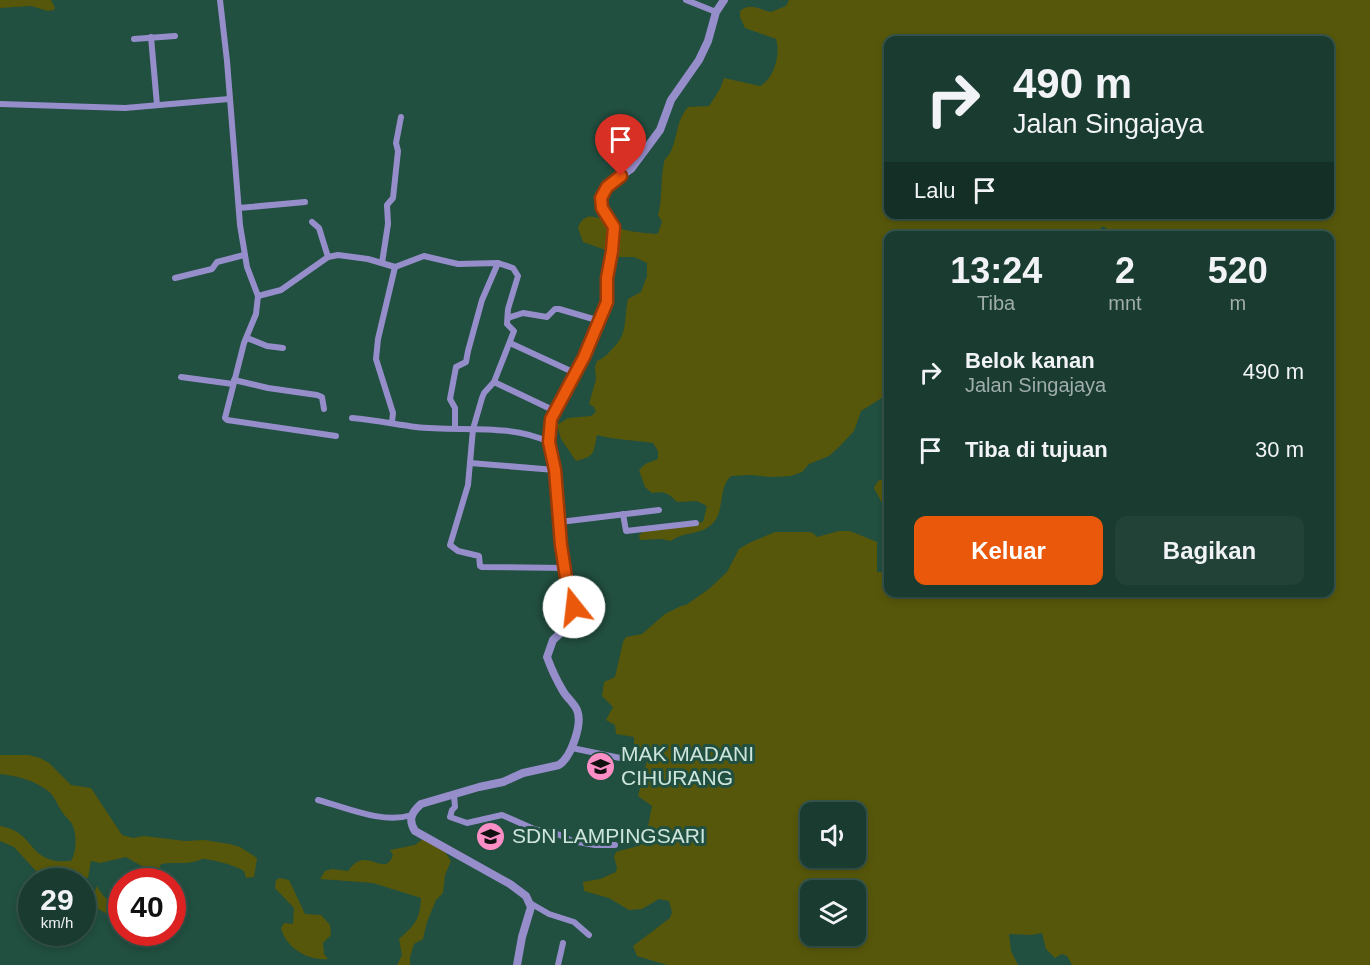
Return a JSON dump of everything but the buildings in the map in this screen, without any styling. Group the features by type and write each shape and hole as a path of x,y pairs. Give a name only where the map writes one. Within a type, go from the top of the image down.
{"street":[{"path":"220,0 244,255 258,296 256,314 234,382 225,420 336,436"},
{"path":"686,0 716,12"},
{"path":"517,965 522,937 531,910 526,896 510,884 415,831 410,824 412,815 421,804 503,782 523,773 559,765 564,762 572,748 577,732 578,712 563,691 547,657 553,640 571,623 574,617 573,601 567,584 555,470 549,442 549,423 600,321 607,302 607,278 614,227 602,208 601,198 611,183 631,170 660,130 671,100 699,60 708,41 716,12 724,0"},
{"path":"134,39 175,36"},
{"path":"152,37 157,105"},
{"path":"0,105 125,108 229,99"},
{"path":"382,263 388,224 387,207 393,199 400,117"},
{"path":"239,208 305,202"},
{"path":"312,222 319,228 328,256"},
{"path":"175,278 212,269 217,262 244,255"},
{"path":"258,296 282,290 328,256 346,255 395,267 424,256 458,264 498,263 513,268 518,276 507,324 514,331 495,382 484,393 473,429 468,485 450,545 465,553 479,556 480,566 486,568 565,568"},
{"path":"455,428 454,408 450,399 455,369 457,365 466,362 482,300 498,263"},
{"path":"393,422 393,413 376,359 378,339 395,267"},
{"path":"508,318 523,313 548,317 555,309 559,309 600,321"},
{"path":"247,338 267,346 283,348"},
{"path":"510,343 575,373"},
{"path":"181,377 317,394 322,397 324,409"},
{"path":"495,382 555,411"},
{"path":"352,418 416,427 525,434 549,442"},
{"path":"470,463 555,470"},
{"path":"560,522 659,510"},
{"path":"623,514 626,531 696,523"},
{"path":"572,748 620,758"},
{"path":"454,795 455,807 450,817 461,821 467,822 502,815 534,829 560,835 572,841 595,845 615,845"},
{"path":"318,800 380,817 395,819 412,815"},
{"path":"530,903 549,914 574,922 589,935"},
{"path":"558,965 563,943"}],"shaded area":[{"path":"0,0 51,0 55,8 48,11 31,6 0,8"},
{"path":"789,0 1370,0 1370,965 1072,965 1067,956 1062,954 1055,958 1046,949 1042,933 1009,934 1011,951 1018,965 667,965 637,956 633,946 670,918 672,912 669,901 659,899 642,909 629,910 609,898 584,891 583,882 600,879 616,872 614,857 616,852 644,843 653,828 648,826 652,806 638,796 648,757 634,748 634,737 616,734 615,725 606,720 613,707 602,696 604,682 615,677 623,642 626,637 642,634 665,614 686,605 709,589 727,572 739,549 775,532 808,532 817,537 839,531 850,531 877,542 877,572 884,573 884,597 1334,597 1334,231 1108,231 1103,226 1098,231 884,231 884,397 861,411 854,431 839,447 829,456 809,464 802,472 791,476 731,476 724,486 717,518 708,527 671,541 640,540 639,535 643,532 703,522 707,506 697,501 677,502 666,493 652,493 645,487 639,470 645,464 658,459 658,451 653,443 597,435 592,453 576,461 561,439 557,425 568,418 591,416 596,412 589,404 596,379 597,361 607,355 622,336 628,299 641,292 647,276 647,263 634,257 618,257 614,253 583,242 578,228 586,217 592,216 622,229 658,233 662,222 658,215 664,161 671,151 684,112 688,107 709,106 724,78 760,86 773,72 778,52 776,39 745,28 740,17 740,11 751,7 771,12 786,6"},
{"path":"884,479 884,507 874,488 878,481"},
{"path":"0,755 29,755 40,758 49,763 71,785 91,788 122,835 133,838 144,836 185,841 204,840 240,847 257,858 254,877 246,878 244,871 230,865 202,859 161,864 160,868 145,868 126,857 100,863 91,861 90,868 33,868 14,847 0,841 0,826 18,833 38,853 54,861 71,861 76,842 74,828 48,791 25,779 0,774"},
{"path":"423,839 445,852 451,861 445,875 443,893 436,900 423,939 414,944 410,965 397,965 402,955 399,939 416,921 421,898 373,883 320,879 325,871 332,869 348,871 355,863 362,860 385,864 393,855 390,850 415,845"},
{"path":"280,878 289,880 305,914 321,915 330,925 331,935 323,943 324,954 328,959 313,958 299,952 288,942 281,928 284,923 293,924 294,908 275,888 276,880"},
{"path":"97,886 108,900 108,914 96,908"}],"place":[{"name":"MAK MADANI CIHURANG","path":"600,766"},
{"name":"SDN LAMPINGSARI","path":"491,836"}],"route":[{"path":"574,607 567,584 561,545 549,427 606,308 607,278 614,227 602,208 601,198 607,187 621,176"}]}
